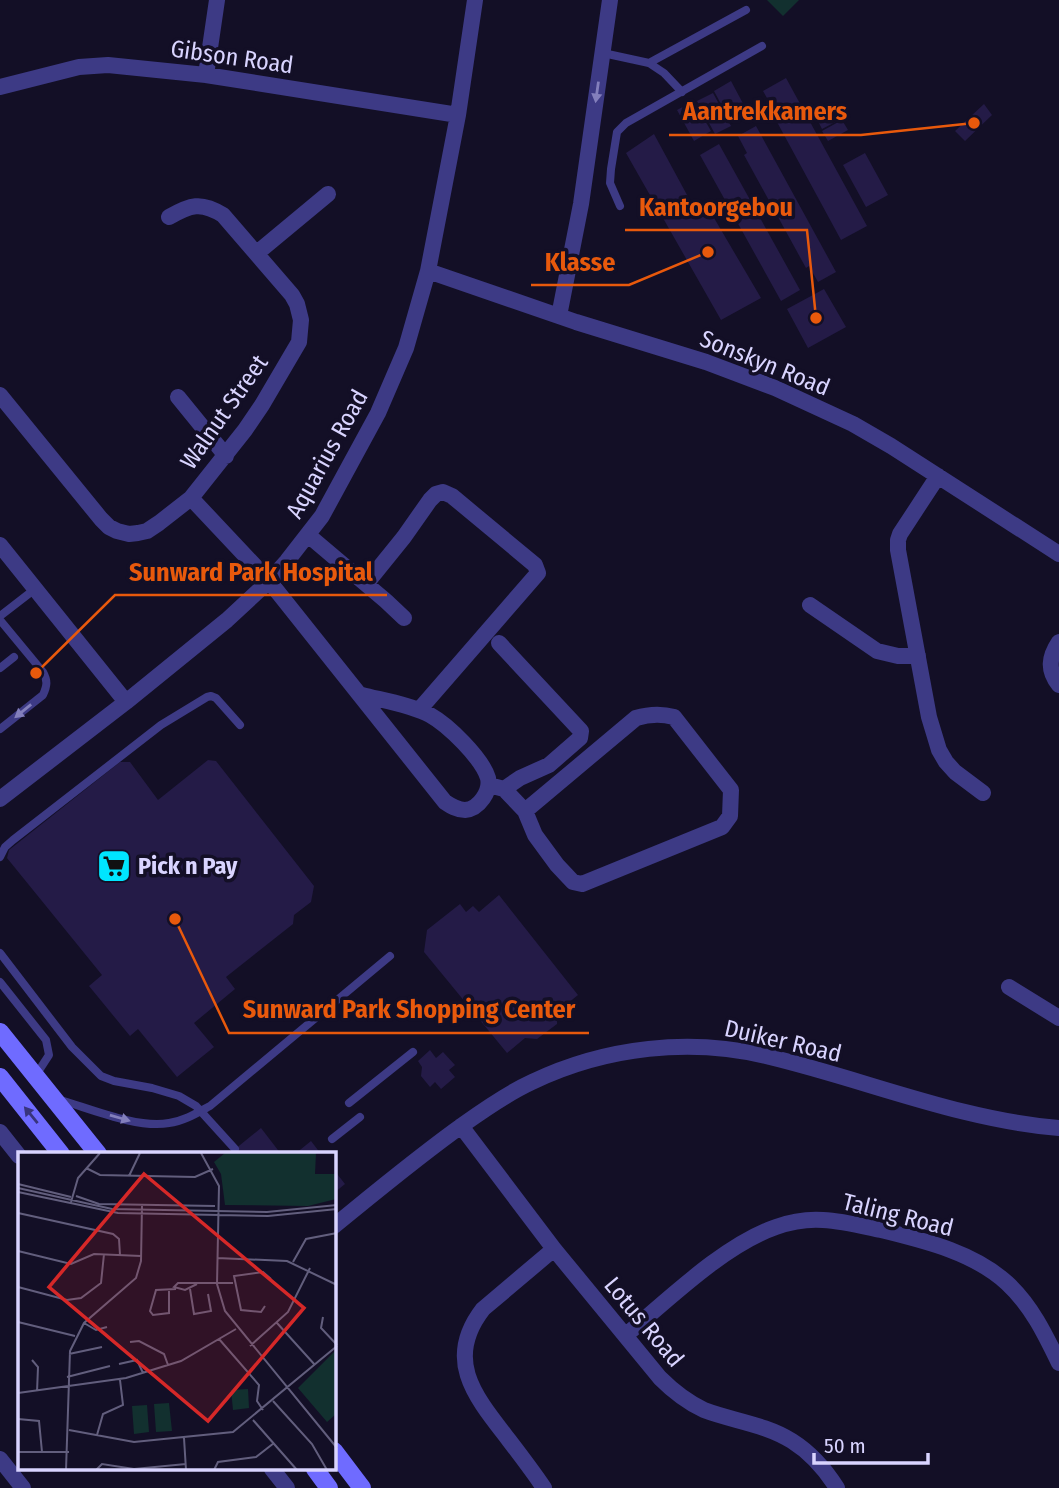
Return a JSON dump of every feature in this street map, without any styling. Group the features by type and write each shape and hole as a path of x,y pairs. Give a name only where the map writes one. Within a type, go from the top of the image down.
{"street":[{"path":"206,75 217,0"},
{"name":"Aquarius Road","path":"0,799 227,620 269,581 322,516 378,413 406,348 428,271 458,116 475,0"},
{"path":"558,316 581,204 610,0"},
{"name":"Gibson Road","path":"0,87 79,67 108,65 206,75 458,116"},
{"path":"257,253 327,194"},
{"name":"Walnut Street","path":"0,395 109,527 129,534 147,531 191,498 226,456 262,405 299,342 300,312 292,296 257,253 232,223 215,209 192,206 169,217"},
{"name":"Sonskyn Road","path":"428,271 558,316 706,362 775,388 853,424 1059,554"},
{"path":"178,397 226,456"},
{"path":"937,476 898,540 898,550 929,718 939,750 956,772 983,793"},
{"path":"366,584 430,500 443,492 452,495 538,569 538,573 419,710"},
{"path":"191,498 269,581 439,795 452,807 464,810 474,806 487,791 549,765 582,736 581,731 499,643"},
{"path":"308,535 404,618"},
{"path":"0,545 126,702"},
{"path":"810,605 877,651 898,656 918,656"},
{"path":"1059,642 1050,662 1052,675 1059,685"},
{"path":"362,695 419,710 439,721 456,737 497,787 526,811 535,835 573,882 582,884 722,827 730,816 731,790 674,717 662,714 646,715 636,718 526,811"},
{"path":"1009,987 1059,1018"},
{"path":"0,1032 96,1152"},
{"name":"Duiker Road","path":"336,1224 433,1146 492,1104 531,1082 570,1066 637,1051 716,1047 768,1056 970,1114 1032,1126 1059,1128"},
{"path":"0,1077 59,1152"},
{"name":"Lotus Road","path":"461,1126 554,1249 671,1390 702,1409 767,1429 790,1440 816,1461 837,1488"},
{"path":"0,1132 18,1155"},
{"name":"Taling Road","path":"626,1335 702,1271 749,1238 778,1226 821,1219 901,1235 951,1250 988,1268 1020,1296 1044,1332 1059,1363"},
{"path":"544,1488 474,1394 466,1367 465,1352 474,1321 483,1309 554,1249"},
{"path":"336,1454 362,1488"},
{"path":"0,1459 23,1488"},
{"path":"273,1470 287,1488"},
{"path":"315,1470 329,1488"}],"lane":[{"path":"649,63 746,10"},
{"path":"620,206 610,183 617,132 626,123 762,47"},
{"path":"603,53 649,63 664,73 682,92"},
{"path":"0,729 43,695 47,687 43,672 0,618 35,589"},
{"path":"0,668 14,657"},
{"path":"0,858 5,847 13,840 161,724 207,696 214,696 240,724"},
{"path":"0,953 72,1047 101,1076 179,1096 201,1111 235,1149"},
{"path":"54,1099 128,1120 159,1124 180,1121 218,1099 390,956"},
{"path":"0,982 46,1040 49,1055 35,1076"},
{"path":"349,1103 413,1052"},
{"path":"332,1139 360,1117"}],"green space":[{"path":"767,0 799,0 783,16"}],"building":[{"path":"786,78 867,226 841,240 763,91"},
{"path":"731,81 747,111 730,121 714,91"},
{"path":"713,93 731,126 715,134 697,101"},
{"path":"694,101 711,131 694,141 677,110"},
{"path":"984,104 992,115 965,141 955,131"},
{"path":"836,109 841,119 822,129 817,119"},
{"path":"842,120 848,130 828,141 822,131"},
{"path":"756,126 836,272 818,282 809,266 806,268 744,155 747,153 738,136"},
{"path":"654,134 693,206 707,206 761,298 721,320 626,153"},
{"path":"719,144 800,290 781,301 700,155"},
{"path":"865,153 888,195 866,207 843,165"},
{"path":"824,289 846,327 808,348 787,309"},
{"path":"208,760 216,761 314,886 311,902 294,915 293,924 226,977 235,989 194,1023 214,1047 177,1077 138,1029 130,1036 89,986 102,975 7,858 9,850 120,762 130,762 158,800"},
{"path":"499,895 578,995 557,1012 557,1024 537,1039 525,1038 507,1053 424,952 427,930 460,904 466,912 473,906 479,912"},
{"path":"430,1050 436,1058 443,1052 455,1065 449,1070 455,1077 441,1089 435,1082 430,1087 421,1076 422,1067 418,1061"},
{"path":"261,1128 279,1152 231,1152"},
{"path":"311,1141 319,1152 297,1152"},
{"path":"336,1173 345,1184 336,1191"}],"place":[{"name":"Aantrekkamers","path":"974,123"},
{"name":"Klasse","path":"708,252"},
{"name":"Kantoorgebou","path":"816,318"},
{"name":"Sunward Park Hospital","path":"36,673"},
{"name":"Pick n Pay","path":"114,866"},
{"name":"Sunward Park Shopping Center","path":"175,919"}]}
